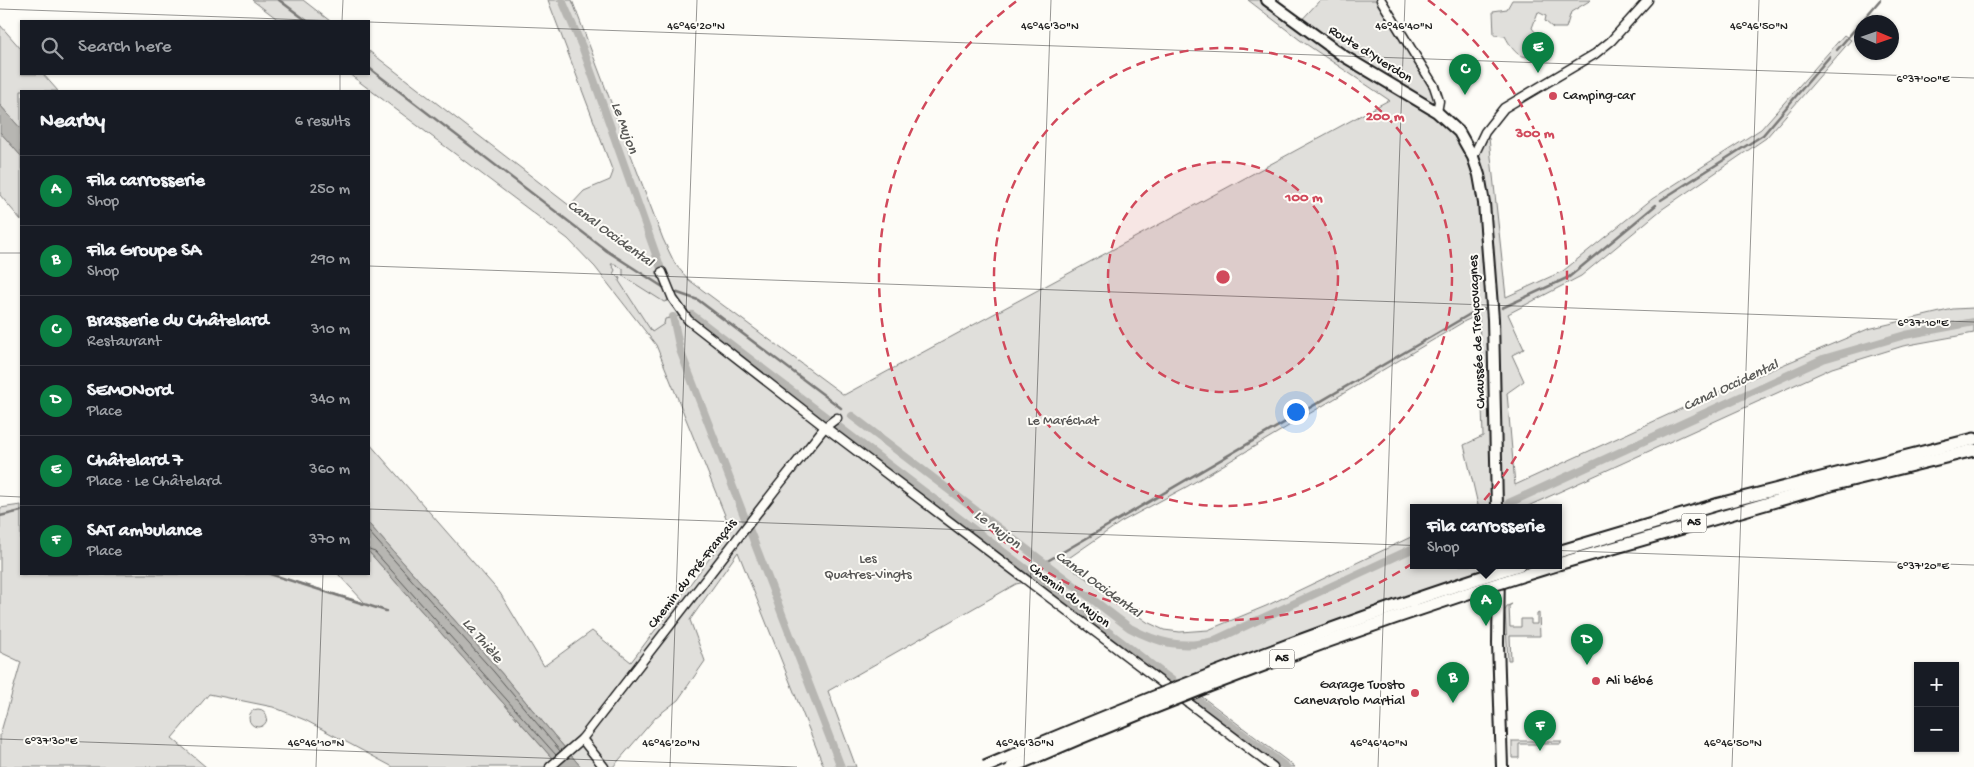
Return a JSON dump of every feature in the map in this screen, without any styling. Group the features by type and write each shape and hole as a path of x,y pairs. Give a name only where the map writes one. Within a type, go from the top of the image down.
{"highway":[{"name":"A5","path":"1562,551 1728,502 1974,439"},
{"name":"A5","path":"1562,563 1822,488 1974,450"},
{"name":"A5","path":"985,767 1108,715 1264,654 1508,569"},
{"name":"A5","path":"1012,767 1150,710 1290,656 1542,569"}],"main road":[{"name":"Route d'Yverdon","path":"1267,0 1365,70 1437,112 1459,132 1473,157"},
{"name":"Chaussée de Treycovagnes","path":"1473,157 1484,203 1493,319 1497,504"},
{"path":"1499,569 1498,663 1502,767"}],"street":[{"path":"1381,0 1434,86 1438,101 1437,112"},
{"path":"1473,157 1489,126 1504,108 1595,54 1611,41 1648,0"},
{"name":"Chemin du Mujon","path":"662,272 677,308 695,326 1273,767"},
{"name":"Chemin du Pré-Français","path":"550,767 580,741 738,535 825,427 837,418"},
{"path":"580,741 604,767"}],"shaded area":[{"path":"610,264 615,264 673,299 684,315 665,319 664,324 652,332 613,273"}],"green space":[{"path":"252,0 303,0 329,20 279,20"},
{"path":"548,0 572,0 663,239 675,264 689,280 844,395 1389,100 1300,40 1248,0 1267,0 1298,24 1320,0 1381,0 1434,86 1437,112 1473,156 1482,140 1489,138 1506,297 1563,271 1652,199 1761,129 1844,35 1851,40 1766,138 1661,210 1581,276 1508,314 1524,349 1512,355 1524,381 1507,393 1515,485 1709,396 1868,329 1953,309 1974,308 1974,333 1903,346 1832,368 1533,504 1478,504 1464,445 1483,436 1479,315 1465,321 1188,486 1121,522 1063,562 1147,622 1164,630 1180,632 1208,630 1266,606 1410,537 1410,569 1484,569 1185,684 1295,767 1273,767 1174,686 1025,582 1016,584 828,691 856,767 824,767 738,552 690,620 705,661 678,700 656,717 613,767 581,767 498,669 370,525 370,444 500,593 544,666 592,631 631,662 731,530 656,345 595,267 568,239 350,75 370,75 370,52 570,206 584,191 610,180 613,172","holes":["611,264 615,264 623,269 623,276 664,302 673,299 683,315 665,319 664,324 652,332 619,281 620,278 613,274 615,270"]},
{"path":"1512,0 1591,0 1571,12 1566,28 1553,28 1545,21 1546,16 1538,12 1532,28 1547,47 1541,58 1522,56 1512,48 1505,36 1494,35 1493,11 1507,9"},
{"path":"0,25 20,48 20,75 44,75 57,90 20,90 20,128 0,105"},
{"path":"0,132 20,155 20,219 0,195"},
{"path":"20,505 20,575 273,575 365,603 339,575 370,575 370,553 560,767 393,767 305,720 273,707 209,694 172,738 206,767 0,767 0,735 21,662 0,652 0,508"},
{"path":"1512,604 1509,606 1510,627 1521,627 1521,619 1531,619 1531,624 1537,624 1537,614 1539,613 1540,636 1510,636 1511,660 1508,660 1505,611 1507,606"},
{"path":"254,709 262,709 267,714 265,725 254,727 249,722 249,714"},
{"path":"1512,741 1561,741 1561,744 1519,744 1519,758 1512,758"}],"water":[{"path":"0,105 20,128 20,155 0,132"},
{"path":"370,525 498,669 581,767 560,767 370,553"}],"waterway":[{"name":"Canal Occidental","path":"279,0 306,20"},
{"name":"Le Mujon","path":"562,0 583,49 660,266"},
{"path":"1837,50 1880,0"},
{"path":"1661,200 1763,135 1830,56"},
{"name":"Canal Occidental","path":"370,69 607,251 666,289"},
{"path":"1502,308 1569,277 1656,205"},
{"name":"Canal Occidental","path":"672,291 698,300 841,408"},
{"path":"1044,563 1477,310 1484,309"},
{"name":"Le Mujon","path":"692,315 1286,767"},
{"path":"673,317 680,350 841,767"},
{"name":"Canal Occidental","path":"1509,503 1823,359 1905,335 1974,322"},
{"name":"Canal Occidental","path":"852,416 1130,628 1160,641 1180,644 1213,641 1410,550"},
{"path":"0,516 20,511"},
{"path":"273,575 386,611"}],"place":[{"name":"Châtelard 7","path":"1538,73"},
{"name":"Brasserie du Châtelard","path":"1465,95"},
{"name":"Camping-car","path":"1553,96"},
{"name":"Fila carrosserie","path":"1486,626"},
{"name":"SEMONord","path":"1587,665"},
{"name":"Ali bébé","path":"1596,681"},
{"name":"Garage Tuosto Canevarolo Martial","path":"1415,693"},
{"name":"Fila Groupe SA","path":"1453,703"},
{"name":"SAT ambulance","path":"1540,751"}],"park label":[{"name":"Le Maréchat","path":"1063,421"},
{"name":"Les Quatres-Vingts","path":"868,568"}],"water label":[{"name":"La Thièle","path":"482,641"}]}
